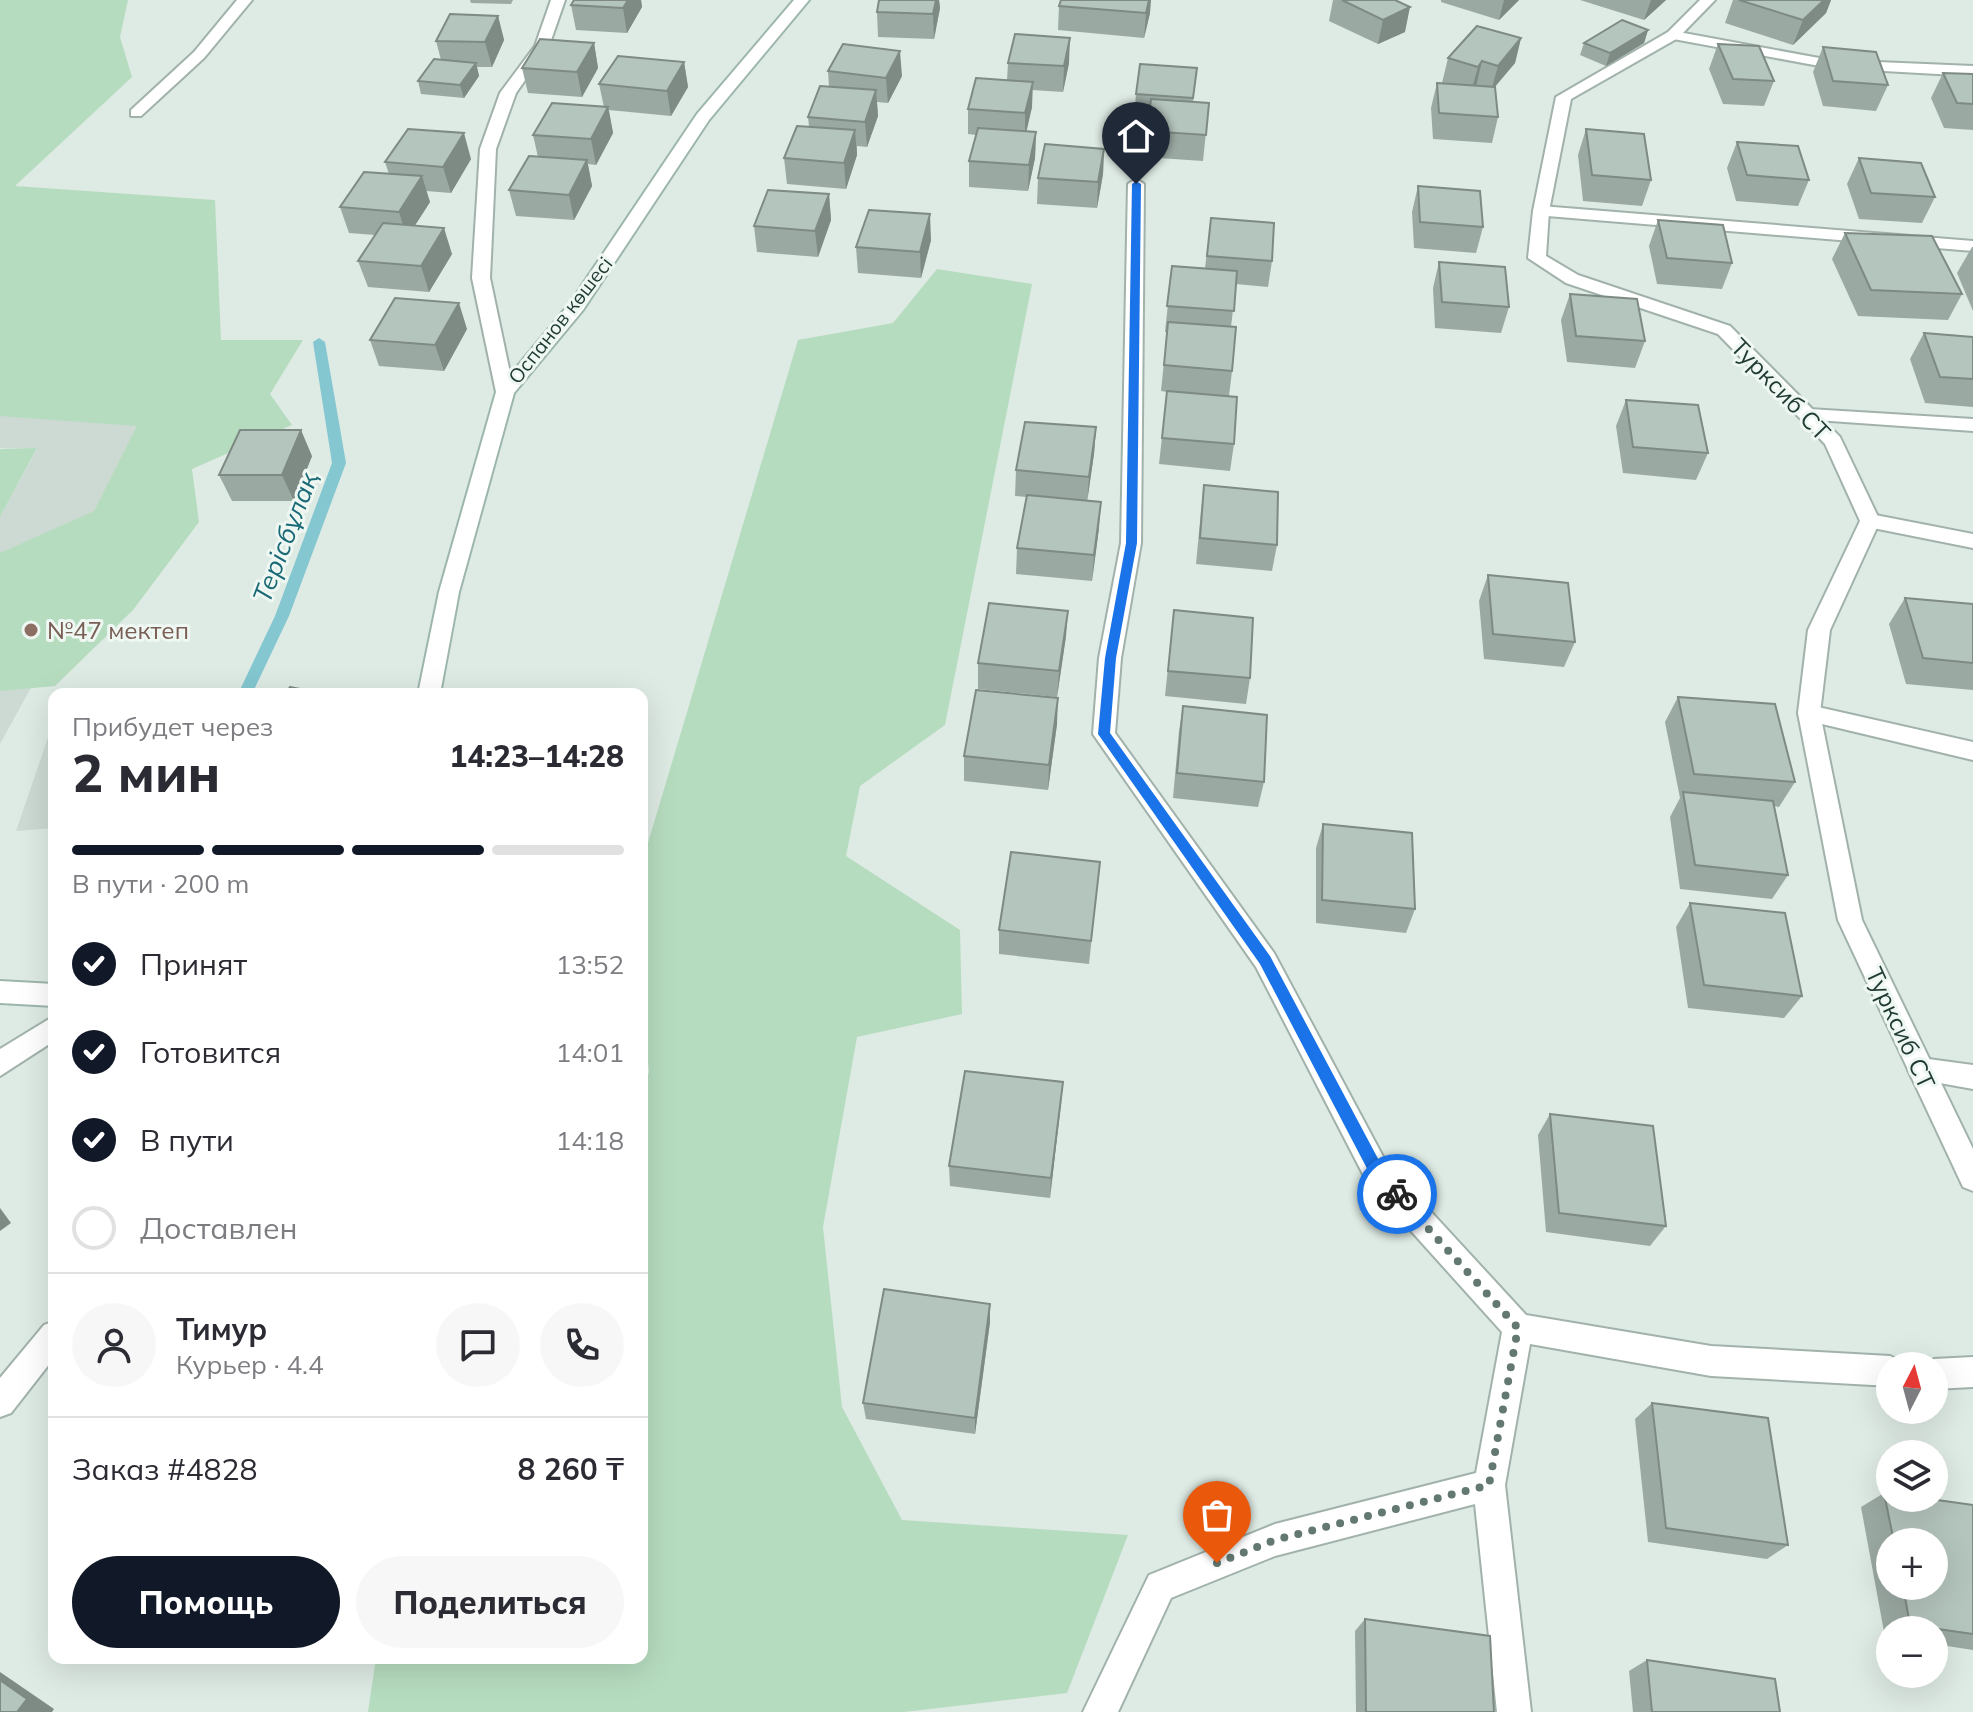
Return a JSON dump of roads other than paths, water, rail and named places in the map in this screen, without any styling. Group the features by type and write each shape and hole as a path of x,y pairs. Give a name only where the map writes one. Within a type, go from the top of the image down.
{"street":[{"path":"136,113 199,55 245,0"},
{"path":"505,392 481,278 488,149 508,93 542,46 558,0"},
{"name":"Оспанов көшесі","path":"430,688 449,592 505,392 577,306 703,117 802,0"},
{"name":"Турксиб СТ","path":"1708,0 1673,35 1564,97 1541,211 1537,258 1572,279 1724,330 1833,441 1870,521 1819,630 1809,713 1850,920 1973,1178"},
{"path":"1673,35 1830,64 1973,71"},
{"path":"1136,184 1131,543 1110,658 1104,734 1265,960 1377,1173 1518,1328 1711,1361 1876,1370"},
{"path":"1541,211 1973,246"},
{"path":"1809,415 1973,425"},
{"path":"1870,521 1973,541"},
{"path":"1809,713 1973,751"},
{"path":"0,992 48,995"},
{"path":"0,1064 48,1031"},
{"path":"1921,1070 1973,1077"},
{"path":"1514,1712 1489,1485 1518,1328"},
{"path":"0,1402 48,1342"},
{"path":"1948,1373 1973,1372"},
{"path":"1100,1712 1160,1586 1275,1540 1489,1485"}],"waterway":[{"name":"Терісбұлақ","path":"248,688 282,616 339,463 319,342"}],"place":[{"name":"№47 мектеп","path":"31,630"}]}
